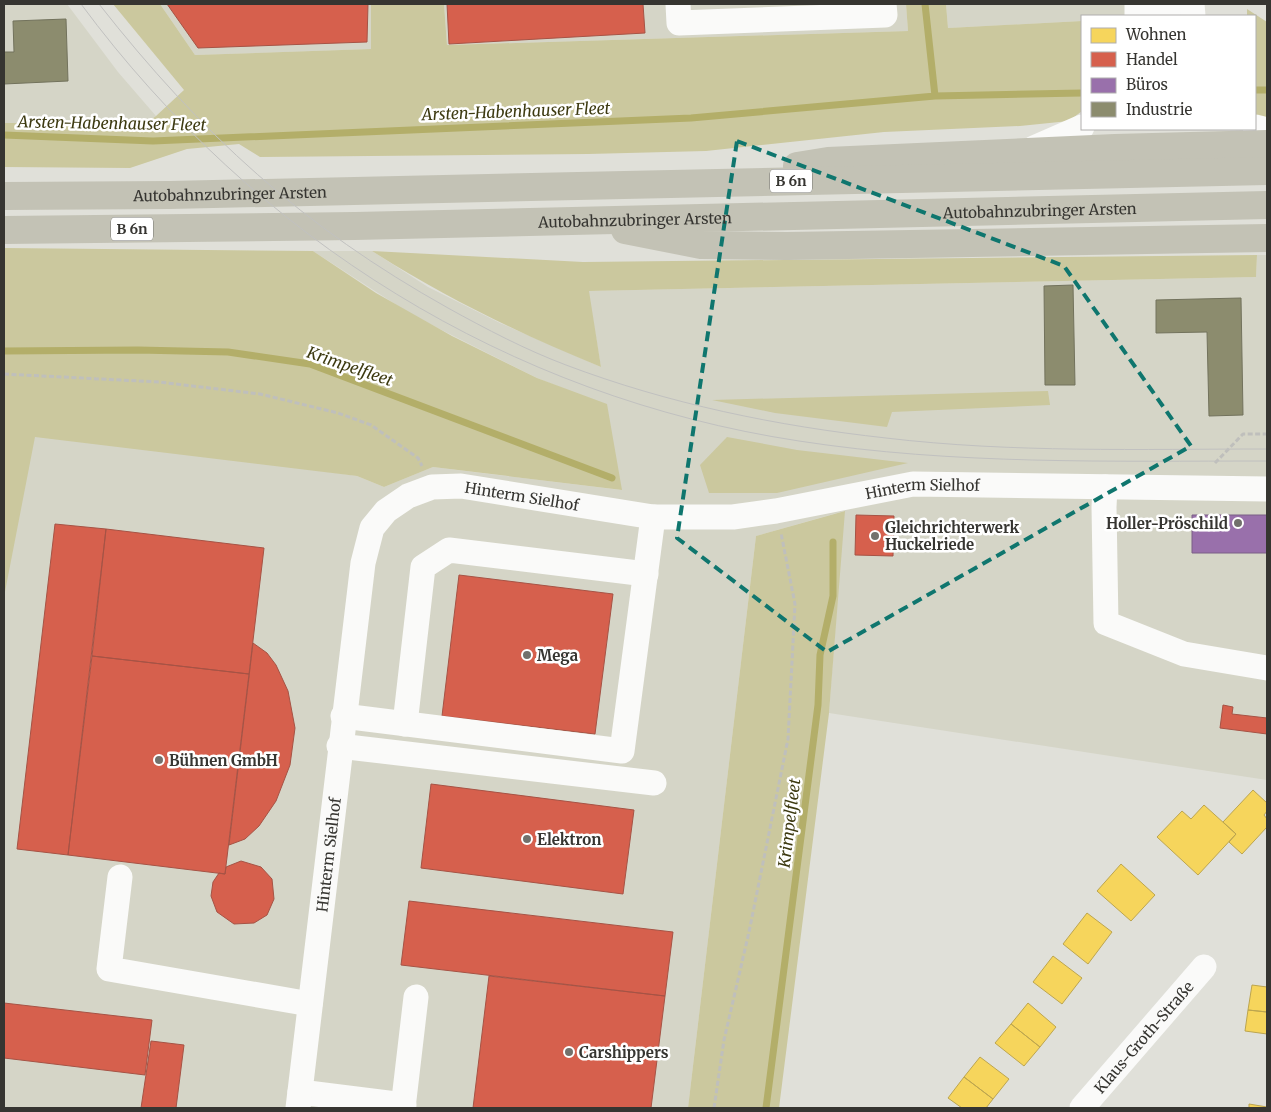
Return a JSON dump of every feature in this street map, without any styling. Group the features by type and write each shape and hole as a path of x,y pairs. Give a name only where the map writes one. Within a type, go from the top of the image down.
{"highway":[{"path":"686,183 828,161 1267,144"},
{"name":"Autobahnzubringer Arsten","path":"4,196 170,195 1267,171"},
{"name":"Autobahnzubringer Arsten","path":"4,230 355,226 1267,205"},
{"path":"577,220 710,245 787,246 1267,238"}],"street":[{"path":"678,4 679,23 886,15 884,4"},
{"path":"1152,4 1164,6 1176,4"},
{"path":"1025,152 1081,128"},
{"name":"Hinterm Sielhof","path":"299,1100 339,746 363,563 372,528 386,511 408,496 432,487 461,486 653,518 733,517 776,511 912,484 1267,489"},
{"path":"1105,487 1106,622 1184,654 1267,668"},
{"path":"343,716 622,751 653,518"},
{"path":"405,724 423,567 450,550 646,574"},
{"path":"339,746 654,783"},
{"path":"120,877 109,969 310,1004"},
{"name":"Klaus-Groth-Straße","path":"1082,1108 1204,967"},
{"path":"299,1100 403,1107 416,997"}],"path":[{"path":"4,374 159,382 260,394 296,402 371,425 418,458 432,487"},
{"path":"1192,489 1243,434 1267,434"},
{"path":"714,1108 724,1040 749,932 788,739 795,604 776,511"}],"highlighted area":[{"path":"737,141 1064,266 1191,446 827,652 677,538"}],"shaded area":[{"path":"4,4 67,4 118,72 156,116 146,123 4,123"},
{"path":"113,4 160,4 195,55 371,49 371,4 444,4 447,45 908,31 906,4 946,4 948,28 1081,21 1081,112 1069,121 1020,126 884,132 706,151 260,157 239,144 187,149 130,168 4,167 4,123 146,123 184,90"},
{"path":"160,4 371,4 372,49 195,55"},
{"path":"444,4 906,4 908,31 447,45"},
{"path":"946,4 1127,4 1127,15 1081,15 1081,21 948,28"},
{"path":"1247,9 1267,22 1267,122 1256,116 1256,15 1247,15"},
{"path":"4,248 313,251 376,293 452,336 537,378 607,404 622,490 433,467 384,487 357,476 35,437 4,597"},
{"path":"313,251 372,251 428,287 500,323 601,367 588,291 1256,277 1257,255 1267,255 1267,780 829,713 844,511 756,536 688,1108 4,1108 4,551 25,429 357,476 384,487 433,467 621,490 570,391 537,378 412,315"},
{"path":"372,251 583,262 1257,255 1256,277 589,291 601,367 541,342 456,300"},
{"path":"1048,391 1050,405 892,412 887,427 775,413 712,400"},
{"path":"727,437 797,450 908,463 777,493 709,493 700,465"},
{"path":"845,511 829,713 779,1108 688,1108 756,536"}],"building: Wohnen":[{"path":"1253,790 1267,803 1267,811 1264,815 1267,819 1267,827 1242,854 1229,842 1236,834 1223,822"},
{"path":"1204,805 1236,834 1198,875 1157,837 1182,811 1191,819"},
{"path":"1121,864 1155,895 1131,921 1097,891"},
{"path":"1087,913 1112,932 1088,964 1063,944"},
{"path":"1053,956 1082,978 1062,1004 1033,982"},
{"path":"1252,985 1267,987 1267,1012 1248,1010"},
{"path":"1028,1003 1056,1027 1040,1047 1011,1024"},
{"path":"1248,1010 1267,1012 1267,1034 1245,1031"},
{"path":"1011,1024 1040,1047 1024,1066 995,1043"},
{"path":"980,1057 1009,1079 993,1099 964,1077"},
{"path":"964,1077 993,1099 986,1108 962,1108 948,1098"},
{"path":"1249,1104 1267,1107 1267,1108 1249,1108"}],"building: Handel":[{"path":"167,4 368,4 367,42 198,48"},
{"path":"447,4 643,4 645,33 449,44"},
{"name":"Gleichrichterwerk Huckelriede","path":"856,515 894,516 893,556 855,555"},
{"path":"55,524 106,529 68,855 17,849"},
{"path":"106,529 264,548 249,674 92,656"},
{"name":"Mega","path":"459,575 613,594 595,734 442,716"},
{"path":"253,643 267,653 276,665 288,691 295,728 290,765 276,801 259,826 245,839 229,845"},
{"name":"Bühnen GmbH","path":"92,656 249,674 225,874 68,855"},
{"path":"1223,705 1233,707 1232,714 1267,718 1267,734 1220,728"},
{"name":"Elektron","path":"431,784 634,810 623,894 421,868"},
{"path":"241,861 261,867 272,879 274,899 267,915 254,923 234,924 217,912 211,896 213,882 219,873 225,874 226,867"},
{"path":"409,901 673,932 665,996 401,965"},
{"name":"Carshippers","path":"489,976 665,996 651,1108 473,1108"},
{"path":"4,1003 152,1020 145,1075 4,1058"},
{"path":"151,1041 184,1045 176,1108 141,1108"}],"building: Büros":[{"path":"1192,515 1267,515 1267,553 1192,553"}],"building: Industrie":[{"path":"66,19 68,81 4,84 4,52 14,52 13,21"},
{"path":"1073,285 1075,385 1045,385 1044,286"},
{"path":"1241,298 1243,415 1209,416 1207,332 1156,333 1156,300"}],"waterway":[{"name":"Arsten-Habenhauser Fleet","path":"925,4 935,96"},
{"path":"1256,90 1267,90"},
{"name":"Arsten-Habenhauser Fleet","path":"4,135 153,141 691,118 935,96 1081,93"},
{"name":"Krimpelfleet","path":"4,351 138,350 228,352 310,364 612,478"},
{"name":"Krimpelfleet","path":"766,1108 818,705 820,655 833,596 833,542"}],"tram line":[{"path":"81,4 150,88 226,165 308,234 396,294 490,345 589,387 692,419 799,441 857,449 974,458 1033,460 1267,461"},
{"path":"99,4 137,51 216,136 257,174 301,210 347,245 448,308 506,339 566,365 644,391 724,412 804,427 886,438 933,443 1029,448 1267,449"}],"place":[{"name":"Holler-Pröschild","path":"1238,523"},
{"name":"Gleichrichterwerk Huckelriede","path":"875,536"},
{"name":"Mega","path":"527,655"},
{"name":"Bühnen GmbH","path":"159,760"},
{"name":"Elektron","path":"527,839"},
{"name":"Carshippers","path":"569,1052"}]}
